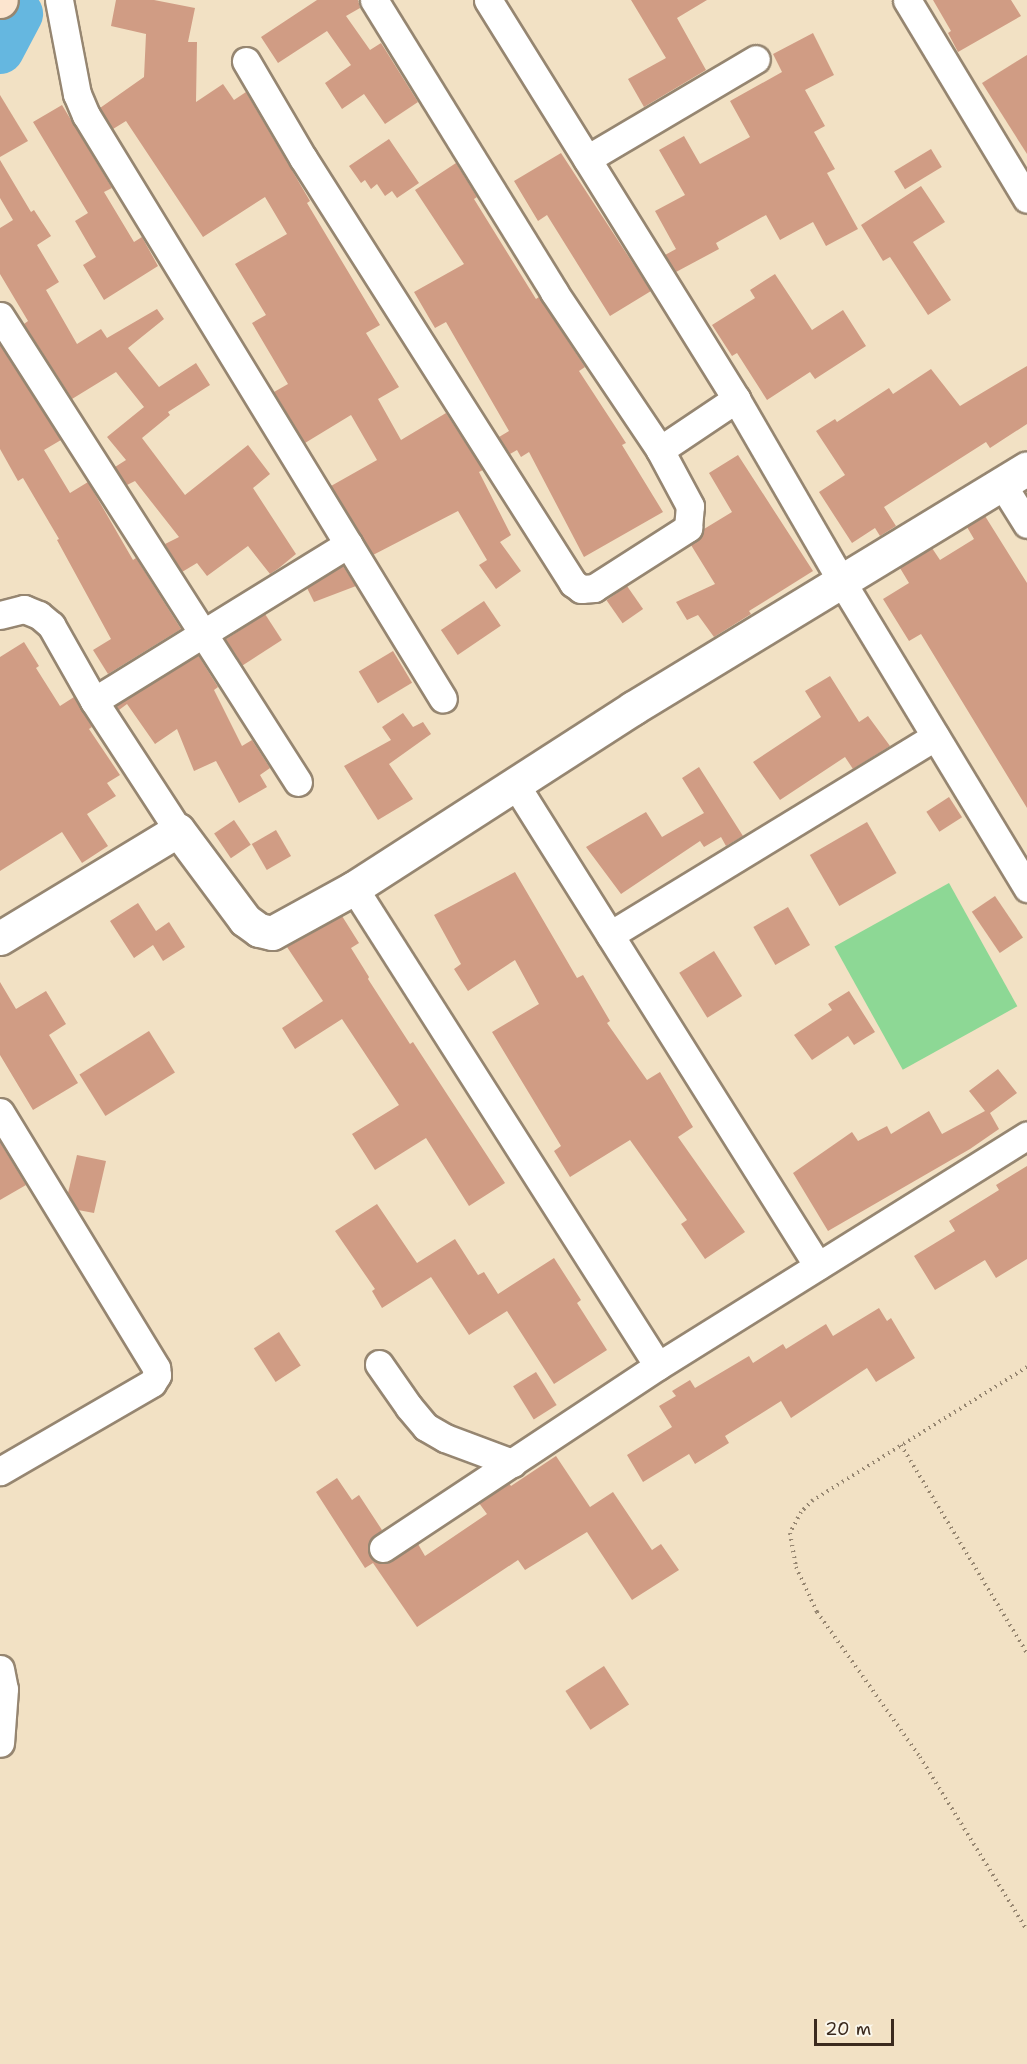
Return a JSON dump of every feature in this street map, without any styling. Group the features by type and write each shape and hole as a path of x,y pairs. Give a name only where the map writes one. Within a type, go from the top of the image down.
{"street":[{"path":"59,0 77,94 86,115 443,699"},
{"path":"246,61 303,158 565,572 581,589 594,588 688,528 691,519 690,506 660,450 554,292 374,0"},
{"path":"488,0 736,399 842,582 1027,888"},
{"path":"907,0 1027,199"},
{"path":"587,159 756,58"},
{"path":"0,316 298,782"},
{"path":"660,450 736,399"},
{"path":"0,615 24,609 39,615 51,625 94,701 178,830 245,920 259,930 272,933 354,888 651,696 1014,476 1027,524"},
{"path":"94,701 348,544"},
{"path":"610,935 935,737"},
{"path":"515,784 818,1266"},
{"path":"0,938 178,830"},
{"path":"354,888 658,1366"},
{"path":"0,1112 156,1368 157,1375 152,1383 70,1428 0,1471"},
{"path":"383,1548 658,1366 1027,1135"},
{"path":"379,1364 426,1427 445,1438 512,1463"},
{"path":"0,1669 4,1689 0,1743"}],"path":[{"path":"1027,1375 1025,1368 813,1500 801,1512 790,1533 796,1567 817,1612 920,1757 1027,1930"},
{"path":"901,1445 1027,1653"}],"green space":[{"path":"949,883 1017,1006 903,1070 834,947"}],"building":[{"path":"116,0 154,0 195,8 188,42 197,42 196,102 223,84 234,100 246,92 310,201 307,203 380,325 366,333 399,387 378,399 401,440 446,413 483,470 479,472 511,535 500,542 521,571 496,589 479,565 487,560 458,511 373,555 331,486 377,460 351,415 305,443 274,392 288,384 252,323 266,315 235,264 287,234 265,197 203,237 126,121 113,129 100,108 144,77 146,34 111,26"},
{"path":"317,0 358,0 360,8 346,16 370,50 381,43 418,102 385,124 364,94 342,109 325,83 351,65 327,31 278,63 261,37"},
{"path":"631,0 707,0 677,18 706,70 644,107 628,79 666,58"},
{"path":"933,0 1011,0 1021,16 958,52 948,33 951,31"},
{"path":"813,33 834,75 805,90 825,126 814,132 835,169 827,173 858,229 826,246 813,222 780,240 766,215 716,243 719,249 676,272 665,255 676,249 655,211 685,195 659,150 684,136 700,164 750,137 730,101 782,72 773,54"},
{"path":"1027,55 1027,154 982,83"},
{"path":"0,95 28,141 0,157"},
{"path":"62,105 112,188 104,192 134,242 142,237 158,266 104,300 83,265 96,257 75,221 88,213 33,122"},
{"path":"389,139 419,183 397,198 392,191 385,196 377,184 371,189 365,180 361,183 349,166"},
{"path":"931,149 942,167 905,189 894,171"},
{"path":"561,153 651,291 610,316 547,215 538,221 514,181"},
{"path":"0,160 31,212 34,210 51,236 37,245 59,282 46,290 77,344 101,329 107,338 157,309 164,319 128,348 159,387 196,363 210,385 168,412 170,415 142,438 185,495 248,445 270,474 253,488 296,554 279,568 270,574 248,546 207,576 197,563 182,572 165,544 179,537 135,481 127,485 115,467 126,460 107,437 144,407 116,372 72,399 24,324 28,321 0,274 0,228 13,220 0,198"},
{"path":"456,163 477,197 474,199 536,299 539,297 585,367 579,371 626,443 622,445 663,512 584,557 529,452 521,457 517,450 510,454 499,437 509,431 446,322 435,328 414,292 464,264 415,190"},
{"path":"921,186 945,222 913,242 951,300 928,315 890,257 883,261 861,225"},
{"path":"775,274 812,330 843,310 866,346 815,379 810,372 767,400 737,353 732,356 712,325 755,298 750,290"},
{"path":"0,345 61,440 44,450 70,493 88,482 133,560 136,558 181,629 108,674 93,650 111,639 57,540 59,539 23,478 18,481 0,449"},
{"path":"1027,366 1027,424 990,448 986,442 884,507 896,526 880,536 875,528 852,543 819,492 845,475 816,431 835,419 837,422 889,388 893,394 931,369 960,406"},
{"path":"738,455 813,571 749,611 751,614 714,637 698,615 687,620 676,602 715,584 691,545 701,537 704,529 732,512 709,473"},
{"path":"985,516 1027,583 1027,808 921,634 909,641 883,599 909,583 900,568 932,548 940,560 974,539 967,527"},
{"path":"343,566 356,586 314,602 307,588"},
{"path":"627,586 643,609 623,623 607,600"},
{"path":"484,601 501,626 458,655 441,630"},
{"path":"265,614 282,640 242,666 226,640"},
{"path":"24,642 39,666 36,668 60,706 74,697 92,727 89,729 120,775 107,783 116,796 87,814 108,846 82,863 62,832 0,871 0,657"},
{"path":"393,651 412,683 378,703 359,672"},
{"path":"198,655 218,687 214,690 242,746 252,740 270,768 260,775 267,787 239,803 216,761 194,771 177,729 155,744 127,704 119,710 116,706"},
{"path":"830,676 859,722 868,716 890,746 853,769 845,757 780,800 753,762 821,717 805,691"},
{"path":"403,713 413,727 423,722 431,734 389,764 413,799 378,820 344,766 391,740 382,727"},
{"path":"699,767 743,836 726,846 721,837 704,847 700,841 621,894 586,847 646,812 662,837 704,813 682,778"},
{"path":"949,797 962,817 939,832 926,812"},
{"path":"234,820 251,845 231,858 214,833"},
{"path":"867,822 896,873 839,906 810,855"},
{"path":"276,830 291,856 267,870 252,844"},
{"path":"515,872 577,978 583,975 610,1021 607,1023 647,1080 660,1072 693,1127 678,1137 745,1232 705,1259 681,1224 687,1220 630,1140 570,1177 554,1151 561,1146 492,1032 539,1004 515,960 468,991 454,969 461,964 434,915"},
{"path":"995,896 1023,937 1000,953 972,912"},
{"path":"138,903 156,931 169,922 185,947 163,961 153,945 134,958 110,921"},
{"path":"788,907 810,945 775,965 753,927"},
{"path":"342,916 359,943 351,948 369,977 368,979 410,1044 413,1042 505,1183 469,1206 426,1138 375,1170 352,1134 399,1105 342,1019 295,1049 282,1028 323,1001 287,947"},
{"path":"714,951 742,996 707,1018 679,973"},
{"path":"0,982 16,1009 46,991 66,1024 49,1035 78,1083 33,1110 0,1055"},
{"path":"849,991 875,1032 854,1045 848,1036 812,1060 794,1035 832,1010 828,1004"},
{"path":"149,1031 175,1073 105,1116 79,1074"},
{"path":"998,1069 1017,1093 990,1113 999,1129 970,1149 828,1231 793,1173 852,1132 858,1141 887,1126 891,1134 929,1111 942,1134 985,1111 969,1091"},
{"path":"0,1142 26,1185 0,1200"},
{"path":"77,1155 106,1161 94,1213 78,1210 68,1193"},
{"path":"1027,1166 1027,1259 996,1278 985,1260 935,1290 914,1256 955,1231 949,1221 999,1190 996,1185"},
{"path":"377,1204 417,1263 455,1239 478,1275 484,1272 498,1294 554,1258 581,1300 577,1303 607,1350 554,1384 507,1311 469,1335 431,1277 382,1308 372,1291 375,1289 335,1231"},
{"path":"879,1308 887,1321 891,1318 915,1358 876,1382 867,1368 791,1418 781,1401 725,1436 729,1443 695,1464 689,1454 643,1482 627,1455 672,1427 659,1406 676,1396 672,1391 690,1380 695,1388 749,1356 753,1363 783,1344 786,1349 826,1324 833,1336"},
{"path":"279,1332 301,1366 276,1382 254,1348"},
{"path":"536,1372 557,1405 534,1419 513,1386"},
{"path":"556,1456 590,1507 613,1492 652,1550 661,1544 679,1570 632,1600 587,1532 525,1570 518,1560 417,1627 373,1563 365,1568 316,1492 337,1478 352,1500 359,1495 382,1530 369,1542 370,1556 375,1562 385,1564 418,1544 425,1556 487,1514 479,1503 509,1483 511,1486"},
{"path":"604,1666 629,1705 590,1730 565,1691"}],"waterway":[{"path":"0,50 19,14"}]}
